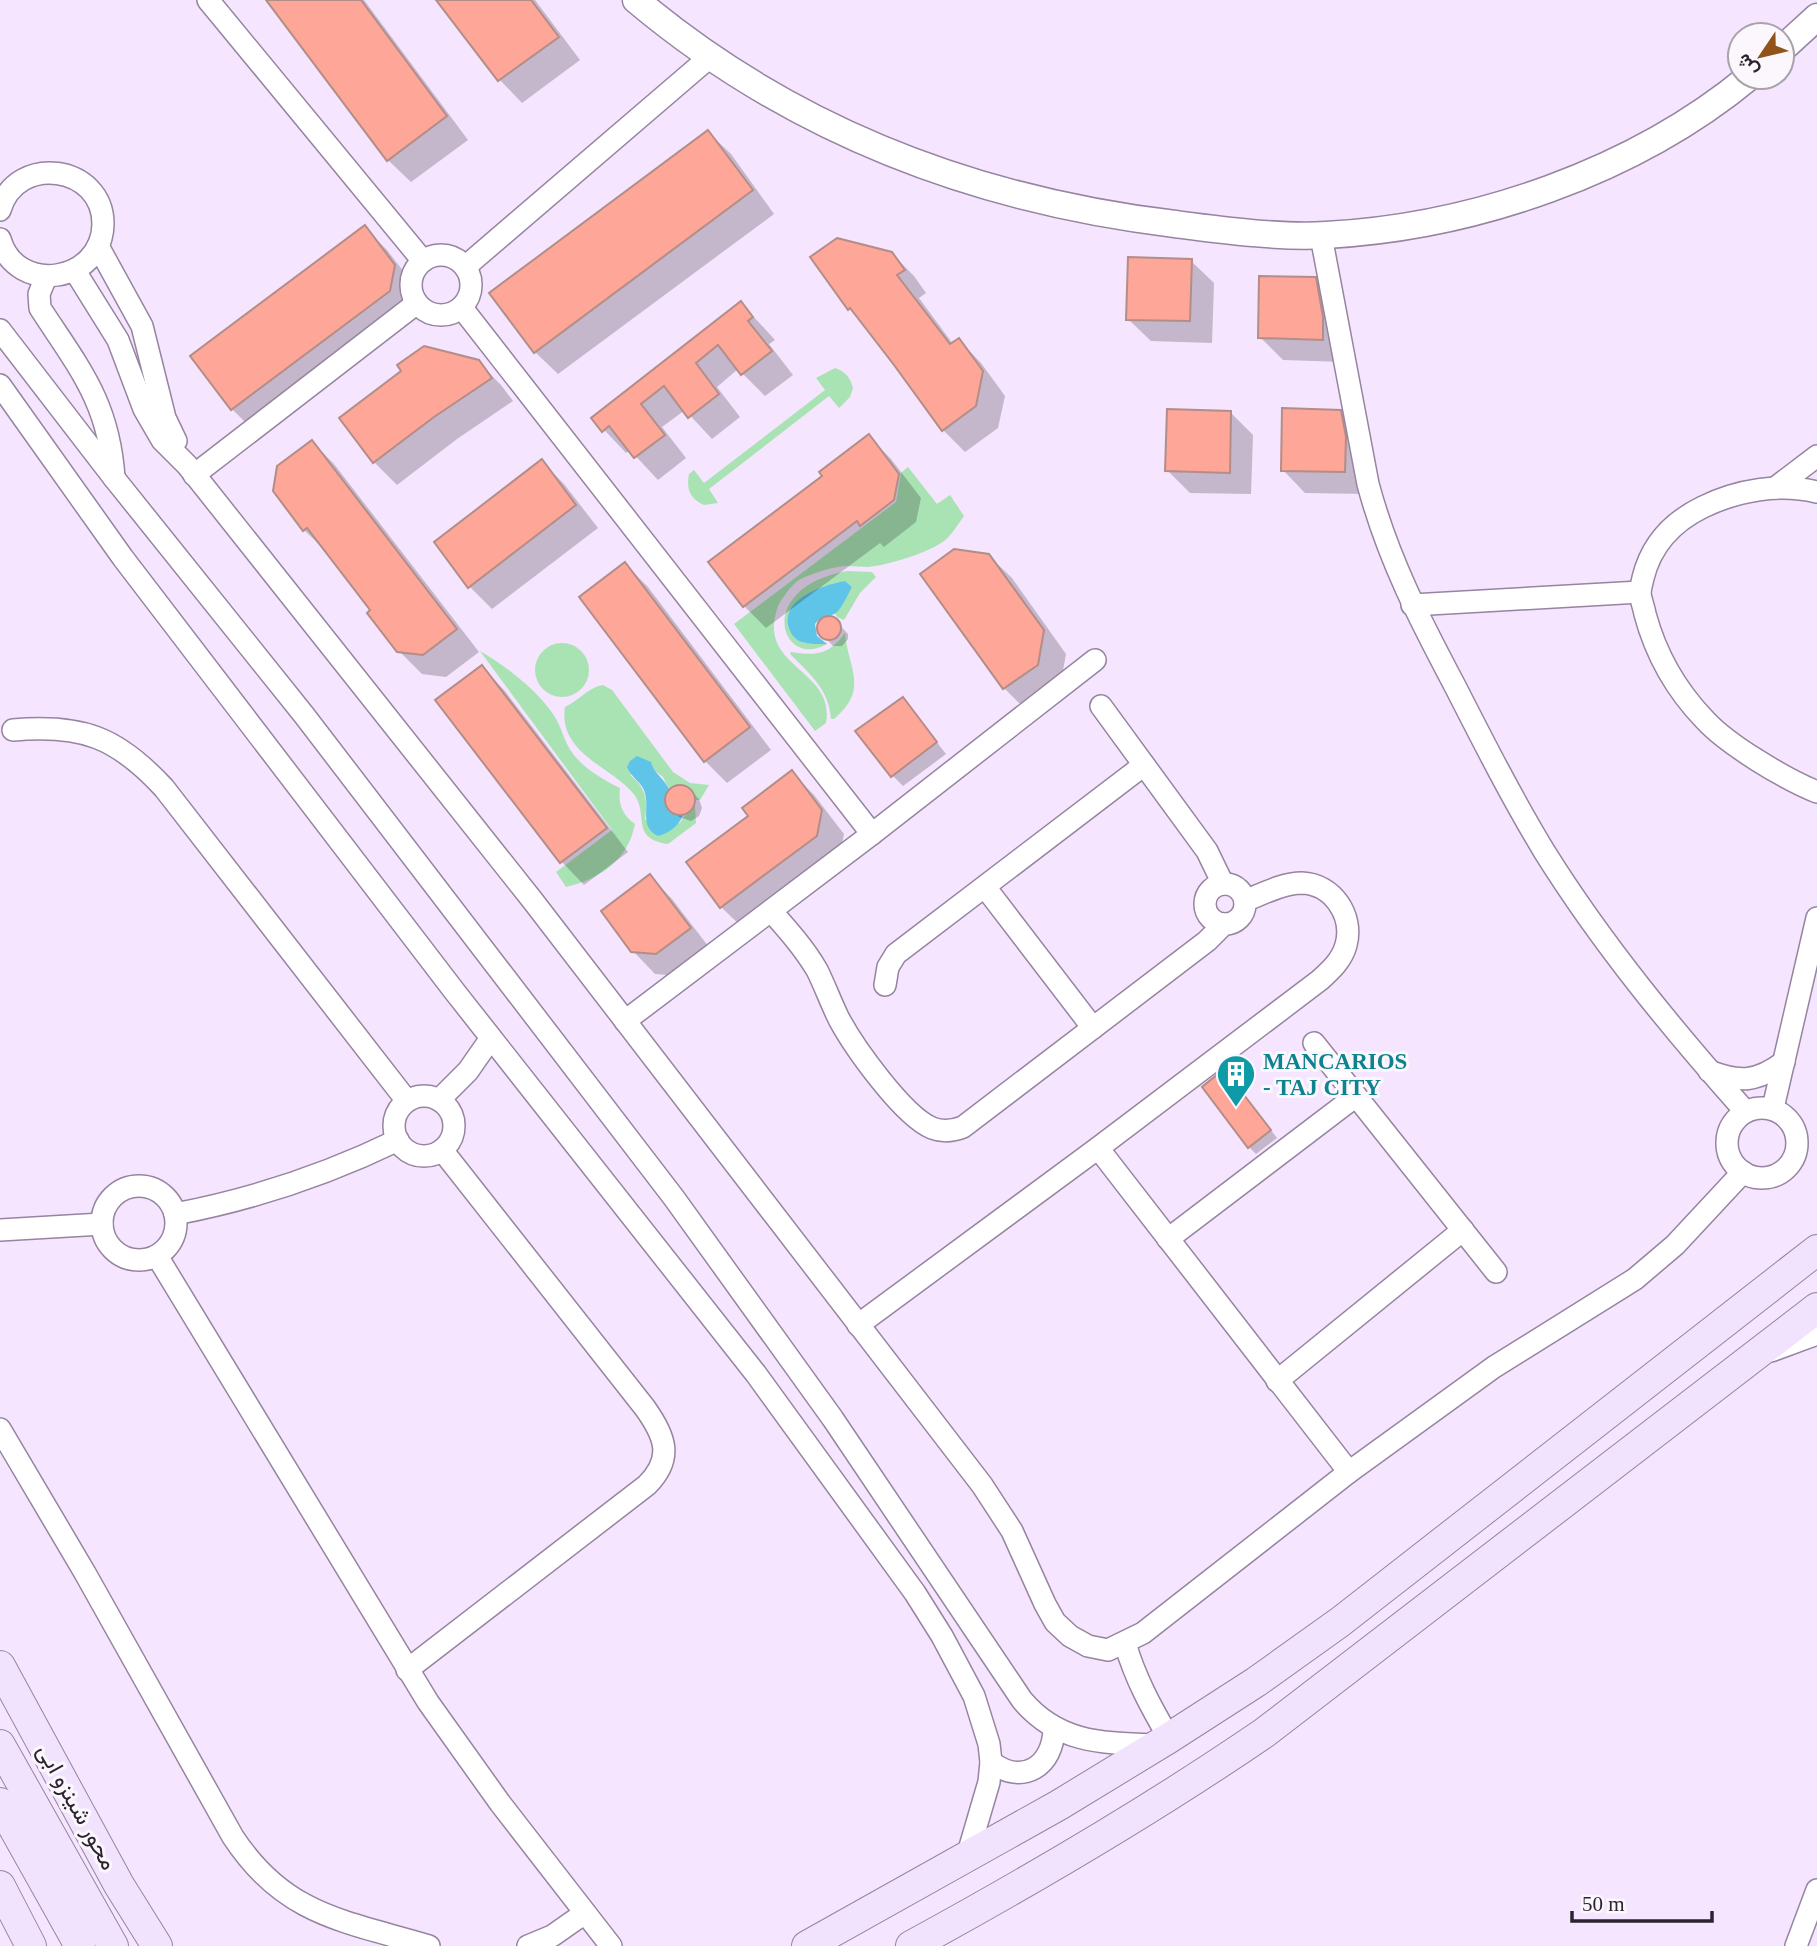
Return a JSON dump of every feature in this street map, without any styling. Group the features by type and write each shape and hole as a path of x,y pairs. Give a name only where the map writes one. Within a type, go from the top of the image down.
{"main road":[{"path":"807,1946 967,1857 1163,1742 1255,1682 1340,1622 1817,1250"},
{"path":"911,1946 1104,1837 1264,1733 1817,1308"},
{"name":"محور شينزو ابى","path":"0,1666 119,1885 157,1946"},
{"name":"محور شينزو ابى","path":"0,1745 113,1946"},
{"path":"0,1802 80,1946"},
{"path":"0,1886 31,1946"}],"street":[{"path":"208,0 423,261"},
{"path":"636,0 749,83 827,125 906,160 983,186 1065,206 1151,222 1237,231 1321,236 1420,225 1473,214 1576,179 1665,134 1730,91"},
{"path":"1796,36 1817,17"},
{"path":"466,267 711,57"},
{"path":"0,210 9,191 19,182 31,175 45,172 69,175 89,189 101,210 103,222 98,246 89,261 62,276 46,277 24,270 7,254 0,239"},
{"path":"1321,236 1368,484 1386,542 1412,605 1499,771 1545,851 1596,928 1745,1111"},
{"path":"98,246 142,326 165,418 190,470"},
{"path":"445,255 466,267 472,288 462,308 451,314 439,315 426,312 417,303 412,293 411,281 415,270 423,261 433,256 445,255"},
{"path":"75,271 118,340 144,410 163,440 190,470 625,1021 982,1485 1012,1531 1055,1622 1070,1636 1088,1646 1108,1650 1143,1633 1349,1472 1494,1367 1635,1279 1675,1245 1743,1172"},
{"path":"46,277 39,294 40,308 98,400 107,425 114,478"},
{"path":"190,470 417,303"},
{"path":"462,308 872,834"},
{"path":"0,330 114,478 313,726 674,1198 833,1419 1013,1689 1031,1711 1054,1729 1088,1740 1163,1742 1133,1670 1125,1643"},
{"path":"0,385 123,558 491,1038 748,1363 915,1593 974,1696 985,1726 991,1762 989,1782 967,1857"},
{"path":"1775,488 1817,456"},
{"path":"1817,492 1775,488 1750,491 1727,497 1684,517 1662,537 1647,563 1640,592 1652,640 1674,684 1706,722 1745,751 1798,784 1817,792"},
{"path":"1412,605 1640,592"},
{"path":"625,1021 872,834 1095,660"},
{"path":"1101,706 1207,851 1223,884"},
{"path":"13,730 50,729 87,734 121,749 137,760 164,788 407,1101"},
{"path":"885,985 888,967 896,954 1144,765"},
{"path":"858,1325 1320,980 1339,960 1346,946 1348,932 1346,918 1331,894 1304,883 1290,884 1245,901"},
{"path":"771,911 818,972 839,1019 855,1046 904,1105 932,1128 948,1131 963,1127 1206,941 1224,924 1240,918 1245,901 1235,886 1223,884 1212,888 1205,904 1209,915 1224,924"},
{"path":"985,887 1093,1028"},
{"path":"1773,1108 1817,918"},
{"path":"439,1100 468,1070 491,1038"},
{"path":"1314,1043 1496,1272"},
{"path":"1709,1070 1728,1078 1748,1080 1768,1074 1784,1062"},
{"path":"422,1096 439,1100 451,1112 454,1120 453,1137 442,1150 427,1156 410,1152 398,1140 395,1132 396,1115 407,1101 422,1096"},
{"path":"1168,1239 1356,1096"},
{"path":"1758,1107 1773,1108 1786,1116 1808,1139 1786,1170 1772,1177 1757,1178 1743,1172 1732,1162 1727,1149 1728,1134 1734,1121 1745,1111 1758,1107"},
{"path":"175,1214 233,1202 312,1178 398,1140"},
{"path":"1098,1148 1349,1472"},
{"path":"407,1670 647,1485 658,1473 664,1458 660,1432 645,1408 442,1150"},
{"path":"134,1186 152,1188 160,1193 175,1214 176,1224 171,1243 157,1256 138,1261 120,1256 107,1242 102,1224 106,1206 111,1199 117,1193 134,1186"},
{"path":"0,1230 102,1224"},
{"path":"1278,1381 1463,1230"},
{"path":"157,1256 407,1670 500,1803 611,1946"},
{"path":"1753,1358 1817,1334"},
{"path":"0,1429 85,1573 233,1837 257,1870 287,1896 318,1912 429,1946"},
{"path":"991,1762 1006,1771 1031,1770 1049,1753 1054,1729"},
{"path":"1801,1942 1817,1890"},
{"path":"528,1946 552,1936 584,1913"}],"green space":[{"path":"835,368 847,375 853,388 850,397 839,408 829,396 709,489 718,503 704,505 692,497 688,484 689,474 694,470 704,483 825,390 816,378"},
{"path":"908,467 937,504 950,495 964,516 950,536 928,550 897,561 868,567 836,567 801,578 789,589 778,608 774,624 776,639 782,652 813,682 826,707 826,723 815,731 734,624 896,502 901,473"},
{"path":"847,571 872,572 876,577 860,593 844,620 835,613 852,587 845,581 822,587 803,643 827,644 811,649 797,646 788,637 785,624 787,609 798,593 817,580"},
{"path":"845,633 854,688 845,708 831,719 822,690 790,654 815,654 827,650"},
{"path":"562,643 581,651 589,670 581,689 562,697 543,689 535,670 543,651"},
{"path":"480,651 510,671 538,696 555,718 571,752 583,765 620,788 622,809 635,824 631,837 619,858 590,879 566,887 556,872 612,830"},
{"path":"603,685 612,690 673,772 690,783 709,785 700,800 696,800 686,786 679,784 669,789 663,777 652,769 630,775 640,784 645,795 645,820 680,823 695,805 696,823 668,844 648,836 632,792 587,757 569,736 565,723 565,707 593,688"}],"water":[{"path":"845,581 852,587 840,608 815,624 817,636 827,644 804,643 795,638 789,628 788,618 797,601 815,590"},
{"path":"637,756 651,762 667,785 669,789 665,798 669,811 683,815 673,828 658,836 648,827 644,790 627,767"}],"building":[{"path":"266,0 361,0 447,116 387,161"},
{"path":"436,0 531,0 559,37 498,81"},
{"path":"708,130 753,190 534,353 489,293"},
{"path":"365,225 395,265 390,291 231,410 190,356"},
{"path":"837,238 892,252 905,270 897,275 950,344 959,338 983,371 976,406 942,431 810,257"},
{"path":"1128,257 1192,259 1190,321 1126,320"},
{"path":"1259,276 1316,277 1323,317 1323,340 1258,338"},
{"path":"741,301 753,317 748,321 772,351 741,375 718,345 696,363 719,394 688,418 664,386 641,404 665,435 634,458 609,426 602,432 591,418"},
{"path":"424,346 479,360 492,378 373,463 339,418 401,371 397,365"},
{"path":"1282,408 1341,410 1346,437 1345,472 1281,471"},
{"path":"1167,409 1231,411 1230,473 1165,471"},
{"path":"869,434 899,474 894,500 860,526 857,521 743,607 708,562 822,476 819,472"},
{"path":"312,440 457,629 423,655 397,652 367,613 370,610 307,528 303,531 273,491 277,466"},
{"path":"542,459 576,505 468,588 434,542"},
{"path":"954,549 989,554 1044,630 1038,665 1003,689 920,574"},
{"path":"625,562 750,727 704,762 579,597"},
{"path":"829,616 838,619 841,628 838,637 829,640 820,637 817,628 820,619"},
{"path":"482,665 607,828 560,863 435,700"},
{"path":"903,697 937,742 891,777 855,731"},
{"path":"792,770 822,810 817,836 720,908 686,862 748,816 742,808"},
{"path":"680,785 691,789 695,800 691,811 680,815 669,811 665,800 669,789"},
{"path":"650,874 691,928 656,954 631,952 601,911"},
{"name":"MANCARIOS - TAJ CITY","path":"1224,1069 1271,1130 1248,1148 1202,1087"}],"place":[{"name":"MANCARIOS - TAJ CITY","path":"1236,1108"}]}
